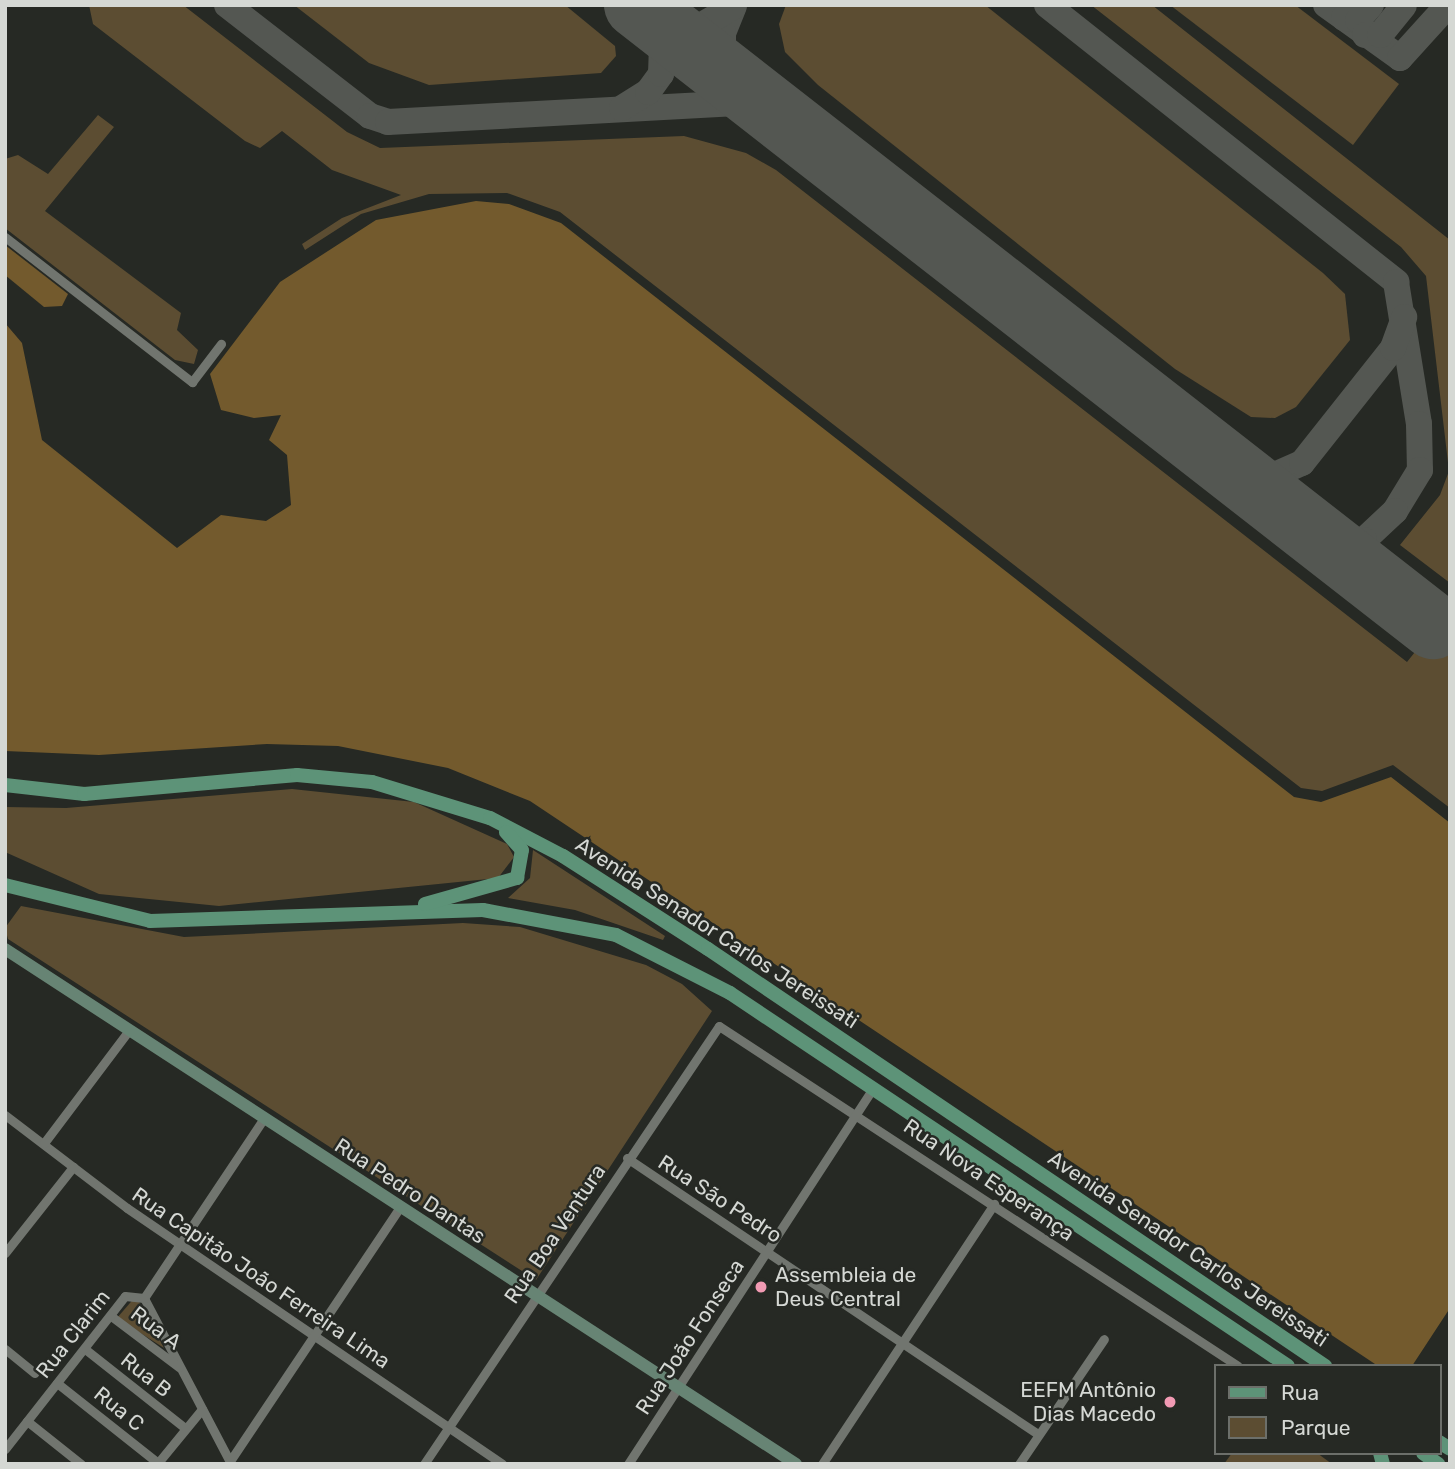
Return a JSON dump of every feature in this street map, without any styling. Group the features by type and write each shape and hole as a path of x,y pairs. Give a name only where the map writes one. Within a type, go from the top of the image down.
{"main road":[{"name":"Avenida Senador Carlos Jereissati","path":"5,785 84,794 297,775 372,782 490,818 563,856 708,949 1322,1364"},
{"path":"5,795 84,794"},
{"path":"403,910 517,878 522,850 490,818"},
{"path":"5,873 34,894"},
{"name":"Avenida Senador Carlos Jereissati","path":"5,885 115,916 191,924 403,910 535,916 616,935 702,975 1285,1364"},
{"name":"Rua Pedro Dantas","path":"5,949 796,1464"}],"street":[{"path":"5,237 192,382 222,344"},
{"name":"Rua Nova Esperança","path":"719,1026 857,1113 1235,1364"},
{"name":"Rua Boa Ventura","path":"424,1464 627,1158 719,1026"},
{"path":"44,1143 129,1030"},
{"name":"Rua João Fonseca","path":"628,1464 873,1088"},
{"name":"Rua Clarim","path":"5,1449 130,1293 144,1298 264,1118"},
{"name":"Rua Capitão João Ferreira Lima","path":"7,1119 180,1243 502,1464"},
{"name":"Rua São Pedro","path":"627,1158 1038,1434"},
{"path":"5,1253 73,1167"},
{"path":"822,1464 994,1204"},
{"path":"144,1298 230,1462 400,1207"},
{"name":"Rua A","path":"110,1316 181,1369"},
{"path":"1019,1464 1104,1339"},
{"path":"5,1349 35,1373"},
{"name":"Rua B","path":"85,1349 185,1428"},
{"name":"Rua C","path":"57,1383 158,1463"},
{"path":"158,1463 202,1409"},
{"path":"27,1421 81,1464"}],"green space":[{"path":"89,5 183,5 347,132 380,148 684,136 746,153 776,170 1407,662 1450,608 1450,808 1393,765 1322,791 1301,788 560,212 507,193 429,194 361,214 305,250 302,244 342,218 401,195 332,170 282,131 260,148 245,141 93,24"},
{"path":"294,5 565,5 615,46 616,56 601,73 429,85 369,63"},
{"path":"786,5 985,5 1323,273 1345,294 1350,340 1296,407 1275,418 1251,417 1175,369 818,85 785,52 779,24"},
{"path":"1091,5 1152,5 1450,240 1450,583 1400,545 1440,495 1449,471 1426,276 1401,247"},
{"path":"1170,5 1295,5 1399,84 1353,145"},
{"path":"98,115 114,127 45,211 181,313 177,330 198,350 194,364 175,360 5,228 5,159 18,155 48,174"},
{"path":"292,789 414,802 507,844 514,857 498,878 219,906 99,894 5,852 5,807 66,808"},
{"path":"533,850 665,936 663,940 575,910 508,898 530,878"},
{"path":"21,906 184,937 463,923 520,927 646,965 682,984 712,1011 536,1280 8,939 5,928"},
{"path":"136,1296 164,1348 117,1318"},
{"path":"1231,1455 1320,1455 1332,1464 1224,1464"}],"shaded area":[{"path":"476,201 509,204 561,223 1294,797 1321,802 1391,777 1450,823 1450,1308 1413,1364 1375,1364 530,801 448,768 338,746 267,744 99,755 5,751 5,323 22,343 42,440 177,548 221,515 266,521 291,505 287,455 269,440 281,415 254,418 221,410 210,374 280,282 376,220"},
{"path":"5,245 68,294 62,306 44,307 5,275"}],"taxiway":[{"path":"227,5 370,116 388,122 741,103 775,112"},
{"path":"1047,5 1396,282 1419,424 1420,470 1395,511 1364,540 1337,540 1308,528"},
{"path":"1326,5 1400,58 1448,5"},
{"path":"1344,18 1358,20 1371,5"},
{"path":"1365,35 1380,35 1404,5"},
{"path":"734,6 723,33 723,57 733,76 768,106"},
{"path":"647,12 674,27 695,29 733,7"},
{"path":"622,108 648,92 661,74 662,37 641,8"},
{"path":"1226,464 1270,477 1302,463 1393,348 1404,317"}],"runway":[{"path":"637,5 1433,626"}],"place":[{"name":"Assembleia de Deus Central","path":"761,1287"},
{"name":"EEFM Antônio Dias Macedo","path":"1170,1402"}]}
